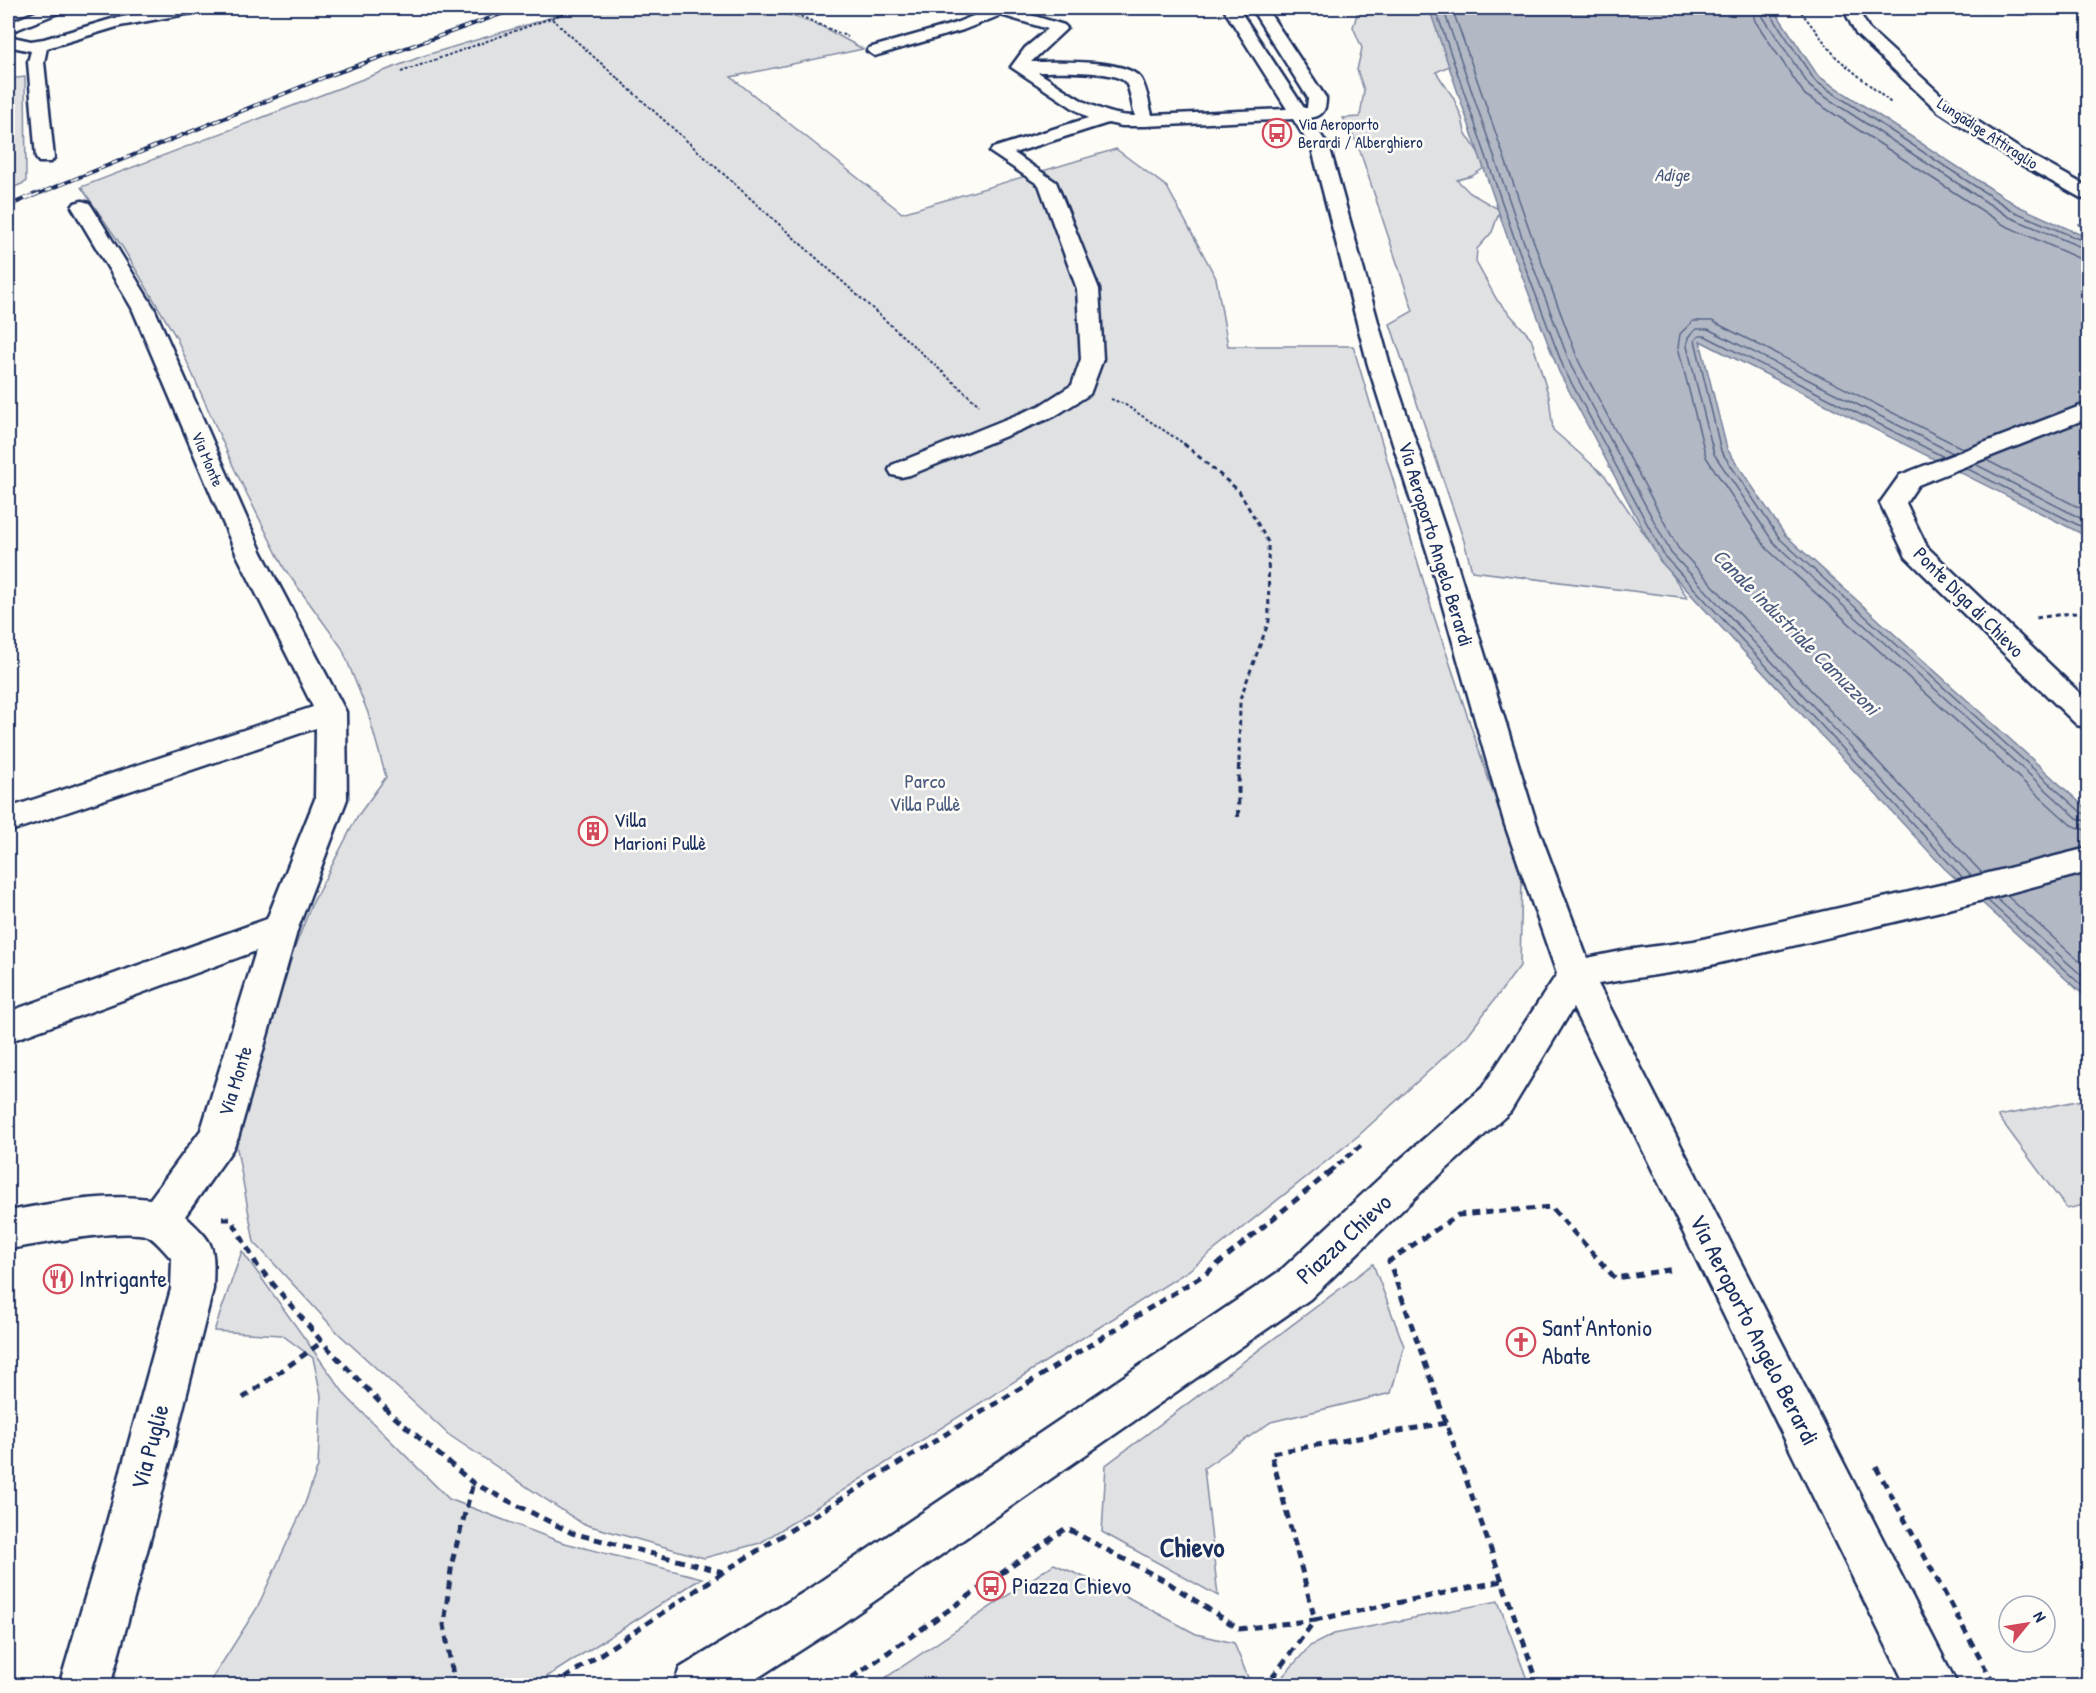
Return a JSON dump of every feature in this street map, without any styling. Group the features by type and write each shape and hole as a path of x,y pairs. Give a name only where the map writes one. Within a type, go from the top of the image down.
{"street":[{"path":"8,28 55,8"},
{"path":"8,41 36,45 117,22 192,8"},
{"name":"Via Aeroporto Angelo Berardi","path":"1231,8 1298,115 1314,135 1320,149 1379,365 1442,558 1521,825 1575,975 1933,1686"},
{"path":"1019,67 1095,115 1122,121 1227,119 1311,113 1317,109 1317,98 1259,8"},
{"name":"Lungadige Attiraglio","path":"1850,8 1862,30 1945,108 2014,153 2088,194"},
{"path":"875,51 958,27 1000,9 1059,28 1031,51 1019,67"},
{"path":"36,45 45,158"},
{"path":"1019,67 1111,70 1126,74 1134,81 1145,121"},
{"path":"901,470 1047,411 1082,389 1092,359 1088,289 1047,182 999,152 1106,118"},
{"name":"Via Monte","path":"82,207 143,308 249,553 331,712 331,800 281,928 218,1138 159,1219"},
{"name":"Ponte Diga di Chievo","path":"2088,410 1909,480 1893,503 1915,551 2088,718"},
{"path":"8,820 331,712"},
{"path":"1575,975 1627,964 1694,955 1949,896 2088,860"},
{"path":"8,1027 281,928"},
{"name":"Piazza Chievo","path":"698,1686 823,1608 1295,1286 1409,1177 1497,1100 1575,975"},
{"path":"8,1230 79,1219 128,1215 159,1219"},
{"name":"Via Puglie","path":"84,1686 128,1533 192,1289 193,1251 159,1219"}],"path":[{"path":"401,72 579,8"},
{"path":"782,8 875,51"},
{"path":"552,19 1005,428"},
{"path":"1082,389 1124,404 1179,439 1239,491 1268,542 1269,621 1240,699 1238,817"},
{"path":"553,1686 723,1572 1208,1272 1364,1143"},
{"path":"1539,1686 1389,1261 1458,1215 1551,1207 1615,1278 1675,1269"},
{"path":"159,1219 231,1219 257,1265 322,1342 392,1415 473,1483 572,1533 723,1572"},
{"path":"243,1398 322,1342"},
{"path":"1314,1620 1271,1453 1446,1423"},
{"path":"455,1686 444,1624 452,1562 473,1483"},
{"path":"840,1686 1066,1528 1167,1582 1239,1629 1314,1620 1502,1581"},
{"path":"1266,1686 1314,1620"}],"green space":[{"name":"Parco Villa Pullè","path":"583,8 769,8 821,26 863,49 731,77 902,213 1116,149 1167,187 1216,278 1228,346 1353,346 1433,613 1522,879 1520,966 1467,1036 1358,1136 1188,1271 760,1543 704,1558 583,1524 449,1435 339,1334 254,1242 233,1127 252,1058 311,906 357,817 386,777 368,713 342,648 284,568 235,470 176,337 123,248 81,187 423,56"},
{"path":"1359,8 1464,8 1460,61 1436,72 1453,97 1465,132 1487,166 1472,176 1457,180 1470,193 1500,210 1492,232 1477,249 1476,262 1497,300 1531,338 1549,397 1553,430 1605,476 1688,598 1472,571 1464,541 1390,324 1413,311 1358,145 1343,118 1360,117 1364,90 1357,70 1362,48 1353,27"},
{"path":"1918,8 2034,8 2034,15"},
{"path":"25,77 26,182 8,190 8,79"},
{"path":"2088,1099 2088,1204 2067,1209 1998,1116"},
{"path":"242,1251 346,1396 449,1499 561,1542 702,1578 534,1685 208,1685 257,1608 304,1506 318,1466 321,1395 313,1358 282,1335 214,1331"},
{"path":"1373,1264 1404,1346 1391,1393 1271,1422 1204,1468 1218,1596 1102,1532 1106,1465"},
{"path":"1054,1564 1120,1593 1196,1634 1234,1643 1249,1680 1242,1686 875,1685"},
{"path":"1498,1601 1529,1685 1275,1685 1310,1646 1334,1634"}],"water":[{"name":"Adige","path":"1429,8 1773,8 1818,76 2016,205 2088,238 2088,537 1700,341 1727,449 1785,535 2088,810 2088,999 1944,868 1660,561 1559,372 1509,242"}],"railway":[{"path":"33,196 325,77 518,8"},
{"path":"8,206 36,194"}],"place":[{"name":"Via Aeroporto Berardi / Alberghiero","path":"1277,133"},
{"name":"Villa Marioni Pullè","path":"593,831"},
{"name":"Intrigante","path":"58,1279"},
{"name":"Sant'Antonio Abate","path":"1521,1342"},
{"name":"Piazza Chievo","path":"991,1586"}],"district":[{"name":"Chievo","path":"1192,1548"}],"water label":[{"name":"Canale industriale Camuzzoni","path":"1796,632"}]}
